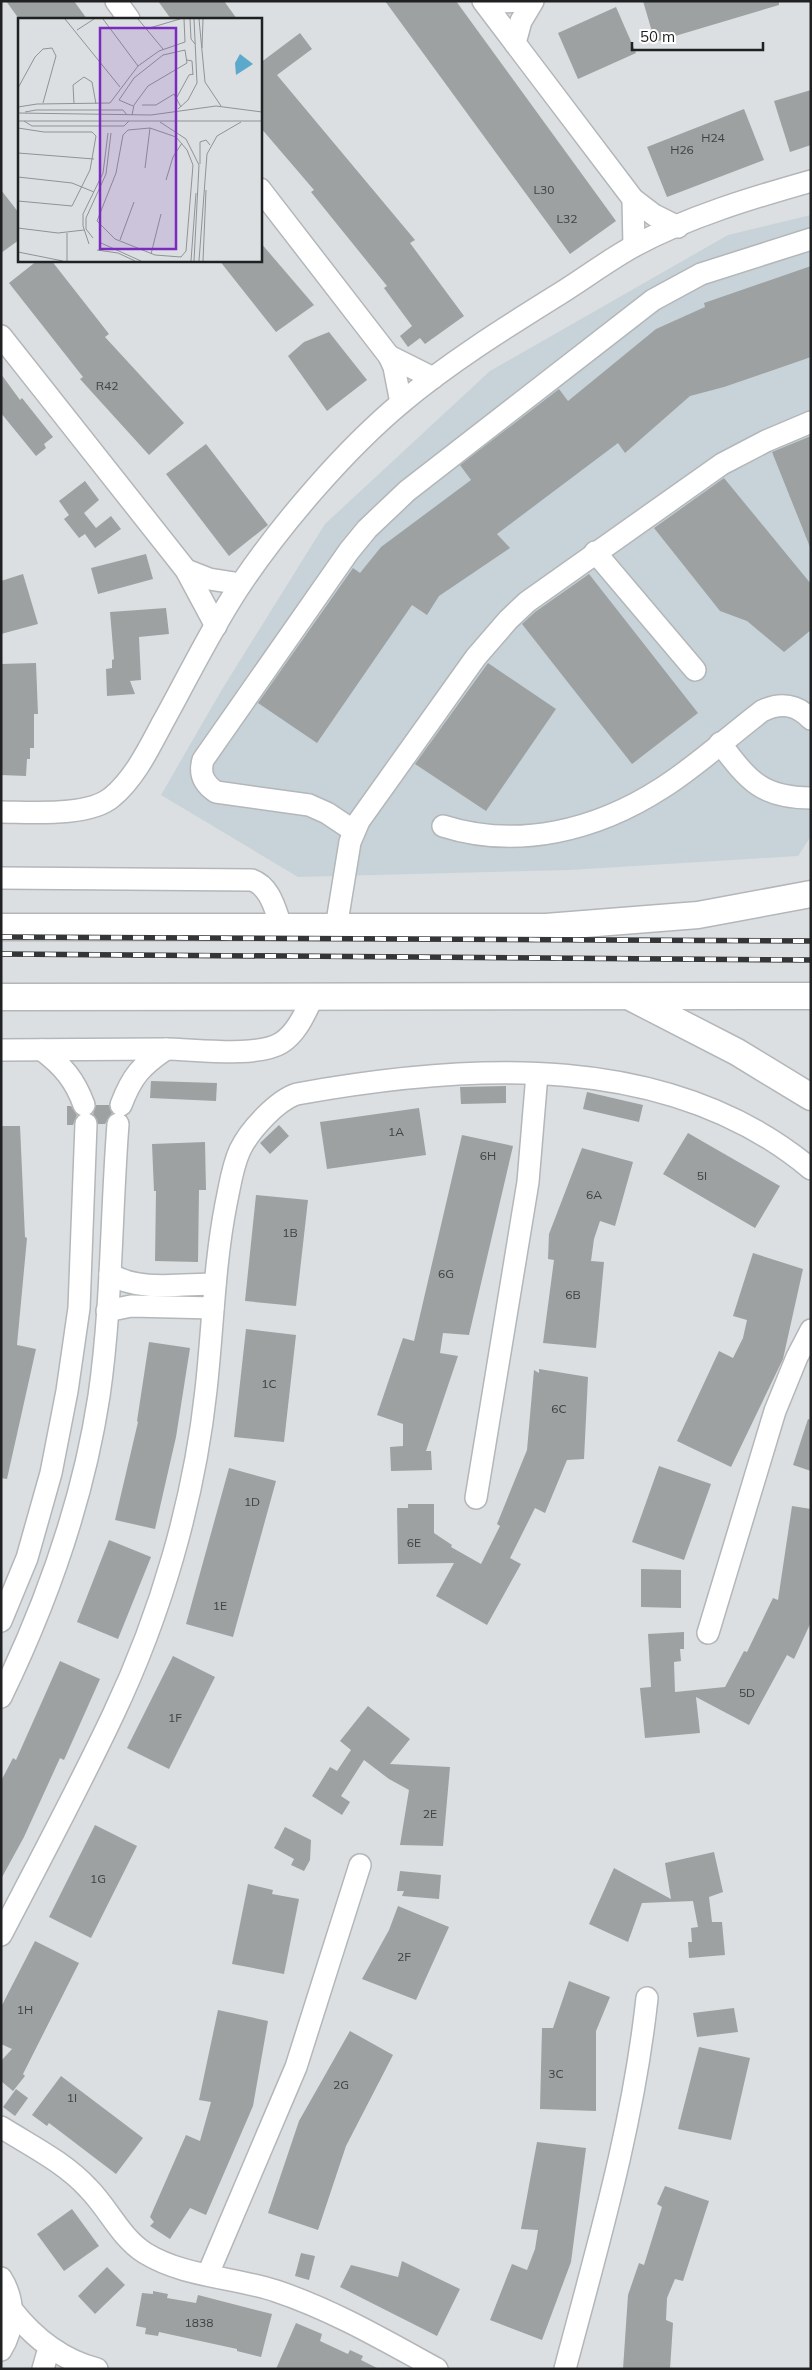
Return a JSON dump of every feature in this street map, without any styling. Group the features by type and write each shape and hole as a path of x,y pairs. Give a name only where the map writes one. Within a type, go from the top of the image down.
{"main road":[{"path":"786,900 811,884"},
{"path":"1,926 546,927 698,914 786,900 811,894"},
{"path":"629,996 737,1052 811,1097"},
{"path":"1,997 811,996"}],"street":[{"path":"116,1 128,18"},
{"path":"484,2 520,1"},
{"path":"515,43 521,22 534,1"},
{"path":"484,2 633,200 654,215 678,227"},
{"path":"1,812 66,811 87,808 109,800 122,788 140,764 241,584 282,529 319,486 401,403 433,378 491,337 634,246 704,216 811,181"},
{"path":"261,190 388,356 394,367 401,403"},
{"path":"633,200 634,246"},
{"path":"354,832 327,814 309,805 216,792 206,784 202,772 203,760 349,551 367,529 407,491 653,300 701,274 811,239"},
{"path":"1,336 186,570 216,626"},
{"path":"388,356 433,378"},
{"path":"336,928 350,842 354,832 365,812 490,639 527,602 595,552 722,464 766,441 811,422"},
{"path":"595,552 696,670"},
{"path":"186,570 209,579 241,584"},
{"path":"443,826 474,835 507,838 542,835 569,829 596,820 663,788 720,743 755,704 788,705 800,709 811,719"},
{"path":"720,743 746,776 760,788 776,795 811,798"},
{"path":"1,878 252,880 264,887 268,893 282,928"},
{"path":"1,1050 166,1049 251,1051 267,1049 281,1043 293,1033 313,997"},
{"path":"1,1697 50,1585 81,1481 98,1396 110,1274 120,1114 130,1082 145,1063 166,1049"},
{"path":"1,1621 21,1573 50,1473 68,1391 79,1308 86,1156 85,1115 76,1084 61,1065 42,1050"},
{"path":"476,1498 528,1182 537,1074"},
{"path":"1,1935 114,1714 146,1636 172,1556 193,1475 206,1392 217,1248 233,1167 248,1137 281,1102 288,1097 306,1093 416,1076 537,1074 585,1076 633,1085 669,1095 726,1116 768,1139 811,1169"},
{"path":"86,1156 116,1156"},
{"path":"110,1274 125,1281 141,1284 215,1284"},
{"path":"107,1311 131,1306 213,1308"},
{"path":"708,1633 775,1411 797,1357 811,1330"},
{"path":"21,1573 50,1585"},
{"path":"208,2274 296,2067 360,1865"},
{"path":"565,2369 628,2128 636,2085 647,1998"},
{"path":"1,2127 79,2178 102,2204 120,2231 145,2253 174,2266 250,2282 306,2302 360,2327 437,2369"},
{"path":"1,2278 10,2297 12,2310 8,2336 1,2350"},
{"path":"12,2310 35,2335 56,2351 97,2369"},
{"path":"44,2369 48,2355 56,2351"}],"shaded area":[{"path":"811,215 811,836 798,856 570,870 298,877 161,795 221,691 325,524 490,371 728,235"}],"building":[{"path":"6,1 74,1 86,18 18,18"},
{"path":"158,1 224,1 236,18 170,18"},
{"path":"385,1 456,1 616,221 570,254"},
{"path":"643,1 779,1 779,5 655,42"},
{"path":"616,7 636,53 578,79 558,33"},
{"path":"300,33 312,49 277,75 415,240 410,243 464,316 425,344 420,338 408,347 400,336 412,326 384,288 387,286 311,192 314,190 261,128 261,62"},
{"path":"811,90 811,145 790,152 774,101"},
{"path":"744,109 764,160 667,197 647,147"},
{"path":"1,190 18,212 18,241 1,253"},
{"path":"261,243 314,305 276,332 220,261 261,261"},
{"path":"37,261 52,261 109,334 105,337 184,423 149,455 80,379 83,377 9,283"},
{"path":"811,266 811,357 724,387 690,396 625,453 618,443 497,534 510,548 439,596 427,615 412,605 317,743 258,703 353,568 360,573 381,547 471,480 460,465 559,389 568,401 656,329 705,307 704,303"},
{"path":"329,332 367,380 327,411 288,356 304,342"},
{"path":"1,374 20,400 22,398 53,437 44,444 46,448 36,456 1,413"},
{"path":"811,436 811,547 810,547 772,452"},
{"path":"206,444 268,525 229,556 166,474"},
{"path":"724,478 811,584 811,630 784,652 747,621 720,611 654,528"},
{"path":"85,481 99,500 84,513 96,528 111,516 121,529 95,548 85,534 79,538 64,519 69,515 59,501"},
{"path":"146,554 153,579 98,594 91,568"},
{"path":"23,574 38,624 1,634 1,581"},
{"path":"589,574 698,713 632,764 522,624 535,612"},
{"path":"166,608 169,634 139,637 141,680 130,681 135,694 107,696 106,669 112,668 112,660 114,659 110,612"},
{"path":"36,663 38,714 34,714 34,748 30,748 30,759 27,759 26,776 1,775 1,664"},
{"path":"488,663 556,709 486,811 415,764"},
{"path":"151,1081 217,1083 216,1101 150,1098"},
{"path":"506,1086 506,1103 461,1104 460,1087"},
{"path":"587,1092 643,1105 639,1122 583,1109"},
{"path":"96,1105 109,1105 112,1113 105,1124 98,1124 93,1114"},
{"path":"67,1106 71,1106 77,1115 73,1125 67,1125"},
{"path":"419,1108 426,1155 327,1169 320,1122"},
{"path":"279,1125 289,1136 270,1154 260,1143"},
{"path":"1,1126 20,1126 25,1237 27,1238 17,1345 36,1349 7,1479 1,1478"},
{"path":"688,1133 780,1186 755,1228 663,1174"},
{"path":"462,1135 513,1146 469,1335 443,1333 440,1353 458,1356 426,1451 431,1451 432,1470 391,1471 390,1447 403,1446 403,1424 377,1415 403,1338 414,1341"},
{"path":"205,1142 206,1190 199,1190 198,1262 155,1261 156,1191 154,1191 152,1144"},
{"path":"582,1148 633,1162 615,1226 600,1221 594,1239 591,1261 604,1262 596,1348 543,1343 554,1260 548,1259 549,1234"},
{"path":"256,1195 308,1200 296,1306 245,1301"},
{"path":"753,1253 803,1269 783,1359 731,1467 677,1441 719,1351 733,1358 743,1338 747,1320 733,1316"},
{"path":"246,1329 296,1335 284,1442 234,1437"},
{"path":"149,1342 190,1348 176,1437 155,1529 115,1520 138,1422"},
{"path":"539,1369 588,1377 584,1459 567,1460 545,1513 535,1508 510,1558 521,1564 487,1625 436,1596 454,1563 398,1564 397,1508 408,1508 408,1504 434,1504 434,1533 452,1545 451,1547 481,1564 500,1526 497,1524 527,1450 534,1370 539,1373"},
{"path":"808,1419 811,1420 811,1471 793,1465"},
{"path":"659,1466 711,1484 684,1560 632,1542"},
{"path":"229,1468 276,1481 233,1637 186,1624"},
{"path":"792,1506 811,1509 811,1622 794,1659 787,1655 749,1725 696,1697 700,1733 645,1738 640,1688 651,1687 648,1634 684,1632 684,1649 680,1649 681,1661 674,1662 675,1692 725,1687 744,1651 747,1652 773,1598 778,1600"},
{"path":"109,1540 151,1557 118,1639 77,1622"},
{"path":"641,1569 681,1570 681,1608 641,1607"},
{"path":"173,1656 215,1677 169,1769 127,1748"},
{"path":"60,1661 100,1679 64,1760 60,1758 24,1837 1,1879 1,1781 13,1758 16,1760"},
{"path":"368,1706 410,1739 390,1764 450,1767 443,1846 400,1845 409,1790 389,1779 364,1760 341,1796 350,1802 342,1815 312,1796 330,1767 337,1771 351,1750 340,1741"},
{"path":"95,1825 137,1846 91,1938 49,1917"},
{"path":"285,1827 311,1840 310,1860 304,1871 291,1865 294,1859 274,1848"},
{"path":"714,1852 723,1892 709,1897 712,1922 722,1922 725,1955 689,1958 688,1942 692,1942 691,1928 698,1927 693,1901 642,1903 628,1942 589,1924 614,1868 671,1899 665,1863"},
{"path":"400,1871 441,1875 439,1899 402,1896 404,1891 397,1891"},
{"path":"248,1884 273,1890 272,1894 299,1899 284,1974 232,1964"},
{"path":"398,1906 449,1927 416,2000 362,1979 389,1930"},
{"path":"35,1941 79,1963 23,2074 25,2076 13,2091 1,2081 1,2061 12,2049 1,2044 1,2007"},
{"path":"569,1981 610,1997 596,2031 596,2111 540,2109 542,2028 553,2028"},
{"path":"734,2008 738,2032 697,2037 693,2013"},
{"path":"218,2010 268,2021 253,2106 206,2215 190,2208 170,2239 150,2226 154,2222 150,2217 186,2135 200,2141 211,2102 199,2100"},
{"path":"350,2031 393,2055 346,2146 318,2230 268,2213 299,2121"},
{"path":"699,2047 750,2058 731,2140 678,2129"},
{"path":"61,2076 143,2138 116,2174 49,2123 47,2126 32,2115"},
{"path":"16,2089 28,2098 15,2116 3,2107"},
{"path":"537,2142 586,2148 571,2262 542,2340 490,2320 512,2264 527,2270 535,2249 538,2230 521,2229"},
{"path":"665,2186 709,2201 683,2281 675,2279 667,2298 666,2320 673,2323 670,2369 623,2369 628,2295 639,2263 644,2265 662,2207 657,2204"},
{"path":"72,2209 99,2246 64,2271 37,2234"},
{"path":"301,2253 315,2256 309,2280 295,2276"},
{"path":"402,2261 460,2289 437,2336 340,2287 351,2265 398,2277"},
{"path":"107,2267 125,2285 95,2314 78,2296"},
{"path":"153,2291 168,2294 167,2298 196,2303 198,2295 272,2314 261,2357 237,2351 237,2349 159,2332 158,2336 145,2334 146,2328 136,2326 142,2293 153,2294"},
{"path":"296,2323 322,2334 320,2341 348,2354 350,2350 363,2356 361,2360 379,2369 276,2369"}],"railway":[{"path":"1,937 811,941"},
{"path":"1,954 811,960"}]}
